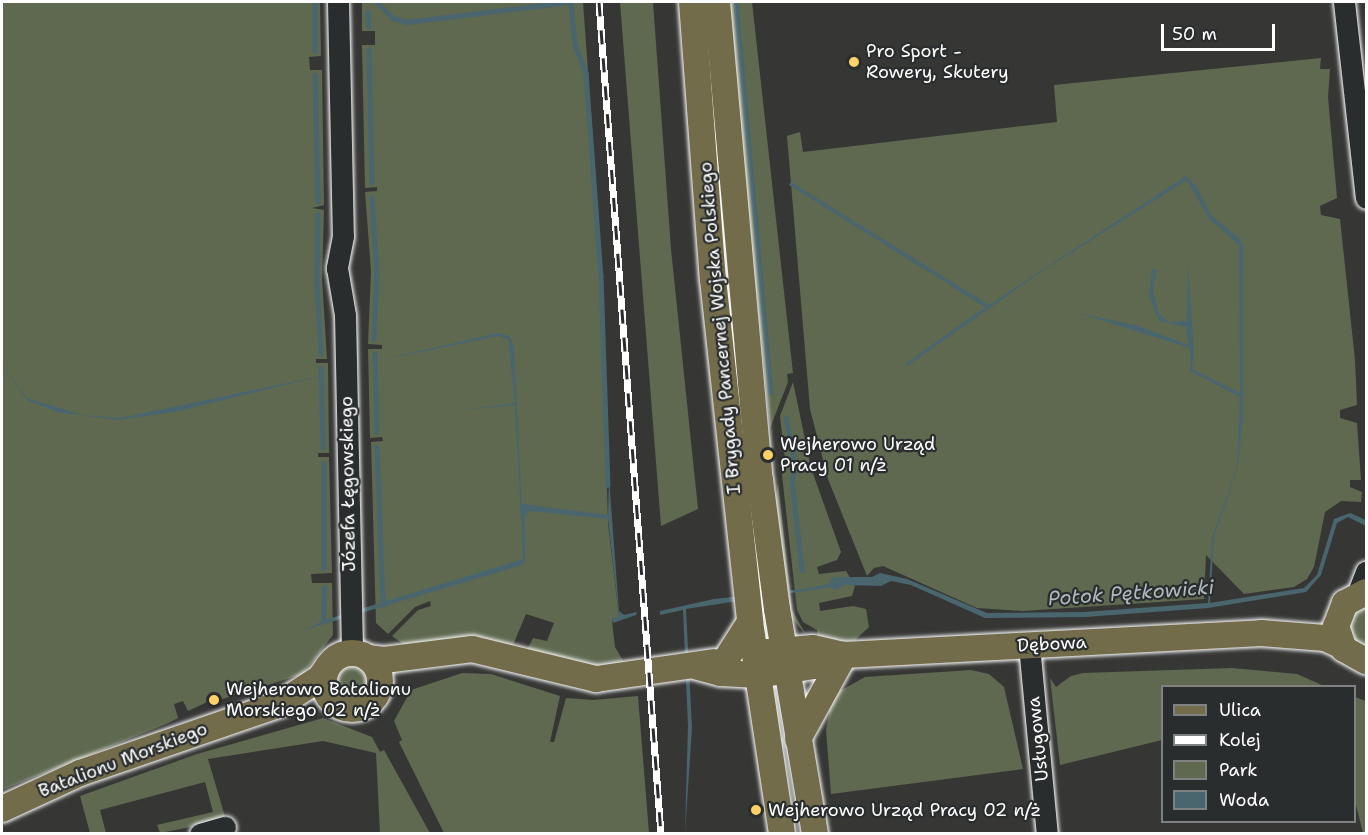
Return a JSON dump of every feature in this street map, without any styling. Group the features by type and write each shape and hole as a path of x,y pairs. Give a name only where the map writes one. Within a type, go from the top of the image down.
{"main road":[{"name":"I Brygady Pancernej Wojska Polskiego","path":"692,2 713,279 750,622 782,834"},
{"name":"I Brygady Pancernej Wojska Polskiego","path":"717,2 744,339 785,660 815,834"},
{"path":"1342,646 1335,626 1357,592"},
{"name":"Dębowa","path":"1261,633 1320,620 1357,592"},
{"path":"727,658 750,622"},
{"name":"Dębowa","path":"785,660 814,666 844,656 1261,633 1325,638 1342,646 1350,655 1366,661"},
{"path":"437,655 388,681 368,704 353,709 332,700 324,681 327,668 337,657 437,655 472,649 494,651 559,673 596,679 698,667 727,658 756,664"},
{"path":"360,655 380,677 377,692"},
{"path":"798,739 844,656"},
{"path":"698,667 721,674 756,664 785,660"},
{"name":"Batalionu Morskiego","path":"2,809 80,773 280,704 320,678 327,668"},
{"name":"Batalionu Morskiego","path":"280,704 300,705 332,700"}],"street":[{"name":"Józefa Łęgowskiego","path":"338,2 343,236 337,268 345,315 360,655"},
{"path":"1344,2 1366,198"},
{"name":"Usługowa","path":"1029,645 1047,834"},
{"path":"200,834 225,827"}],"green space":[{"path":"2,2 320,2 321,56 309,57 310,70 322,70 324,205 312,208 324,210 322,279 327,359 316,359 316,363 328,363 329,453 318,453 318,457 329,457 332,573 311,574 312,583 332,583 333,635 303,674 219,700 218,697 188,711 183,701 174,704 178,718 166,724 2,790"},
{"path":"362,2 583,2 600,238 608,523 619,617 612,621 615,647 625,664 598,669 527,650 533,638 547,641 554,623 526,614 513,645 482,639 406,646 392,636 418,610 431,606 430,601 415,607 388,634 376,623 371,442 383,441 382,437 370,438 368,349 382,349 382,345 368,344 371,271 365,192 377,191 377,187 365,188 362,45 375,45 375,31 362,31"},
{"path":"620,2 653,2 671,249 698,509 661,526"},
{"path":"727,2 752,2 793,373 787,374 788,382 770,428"},
{"path":"1321,58 1320,69 1330,69 1328,97 1337,198 1320,206 1321,215 1340,219 1355,360 1357,405 1340,410 1340,418 1357,423 1361,480 1350,480 1350,487 1362,492 1361,502 1341,501 1325,512 1314,567 1307,579 1294,587 1244,594 1206,555 1204,599 1023,611 977,608 883,566 874,568 867,576 828,479 810,409 787,136 800,132 803,152 1057,122 1054,85"},
{"path":"793,382 811,468 841,552 837,560 817,567 819,574 846,571 855,586 852,596 819,603 820,611 853,606 866,609 869,627 854,641 818,641 817,630 803,622 797,610 782,475 786,468 780,416"},
{"path":"778,483 792,610 806,635 789,615 775,504"},
{"path":"1366,603 1366,650 1351,640 1348,617"},
{"path":"353,663 365,668 370,680 365,692 353,697 341,692 336,680 341,668"},
{"path":"1232,668 1297,674 1322,685 1161,685 1161,740 1060,765 1050,678 1056,687 1071,676 1083,673"},
{"path":"971,670 989,674 1004,687 1023,769 831,794 826,730 831,703 840,691 865,677"},
{"path":"462,673 491,674 560,696 550,742 554,742 566,698 593,700 638,696 649,833 444,833 399,742 402,740 394,721 411,690"},
{"path":"1356,697 1366,701 1366,833 1363,833 1356,805"},
{"path":"323,718 372,737 380,752 384,750 430,833 380,833 376,753 323,741 208,759 226,820 160,833 157,825 213,812 205,782 100,810 106,833 90,833 80,796 197,754"}],"water":[{"path":"1186,176 1197,187 1211,215 1240,239 1243,246 1243,419 1238,466 1214,538 1210,603 1304,588 1317,575 1334,519 1350,513 1366,520 1366,526 1348,517 1337,523 1321,575 1306,592 1208,608 1085,617 985,618 911,585 891,581 881,586 845,585 836,590 830,587 686,609 692,728 685,833 688,726 683,610 660,615 660,611 714,599 829,584 834,577 872,577 880,573 907,579 987,613 1084,612 1208,603 1212,538 1237,467 1240,397 1190,371 1190,348 1078,313 1135,325 1189,345 1186,327 1159,321 1149,296 1152,269 1157,269 1153,290 1159,314 1168,322 1187,321 1188,264 1194,349 1192,369 1240,393 1239,245 1209,219 1187,180 1044,270 907,366 905,364 985,307 789,185 791,182 989,305"},
{"path":"498,333 509,336 514,347 522,504 608,515 609,479 619,611 624,615 637,612 636,615 613,623 612,618 619,617 608,519 530,511 525,515 525,562 519,566 304,630 325,620 523,559 515,405 463,410 515,403 508,339 498,336 373,362"},
{"path":"2,365 27,398 83,415 120,418 325,375 175,412 119,420 57,412 27,400"}],"waterway":[{"path":"315,2 315,51"},
{"path":"377,2 393,18 407,22 568,2"},
{"path":"571,2 575,44 586,73 601,275 608,485"},
{"path":"736,2 771,392"},
{"path":"368,12 369,26"},
{"path":"369,50 372,182"},
{"path":"315,75 318,201"},
{"path":"372,197 377,275 374,339"},
{"path":"318,214 317,283 321,354"},
{"path":"375,354 377,432"},
{"path":"321,368 323,447"},
{"path":"786,418 796,468 792,479 802,570"},
{"path":"377,447 383,605"},
{"path":"324,463 324,568"},
{"path":"323,622 324,588"}],"railway":[{"path":"599,2 661,834"}],"place":[{"name":"Pro Sport - Rowery, Skutery","path":"854,62"},
{"name":"Wejherowo Urząd Pracy 01 n/ż","path":"768,455"},
{"name":"Wejherowo Batalionu Morskiego 02 n/ż","path":"214,700"},
{"name":"Wejherowo Urząd Pracy 02 n/ż","path":"756,810"}],"water label":[{"name":"Potok Pętkowicki","path":"1131,593"}]}
